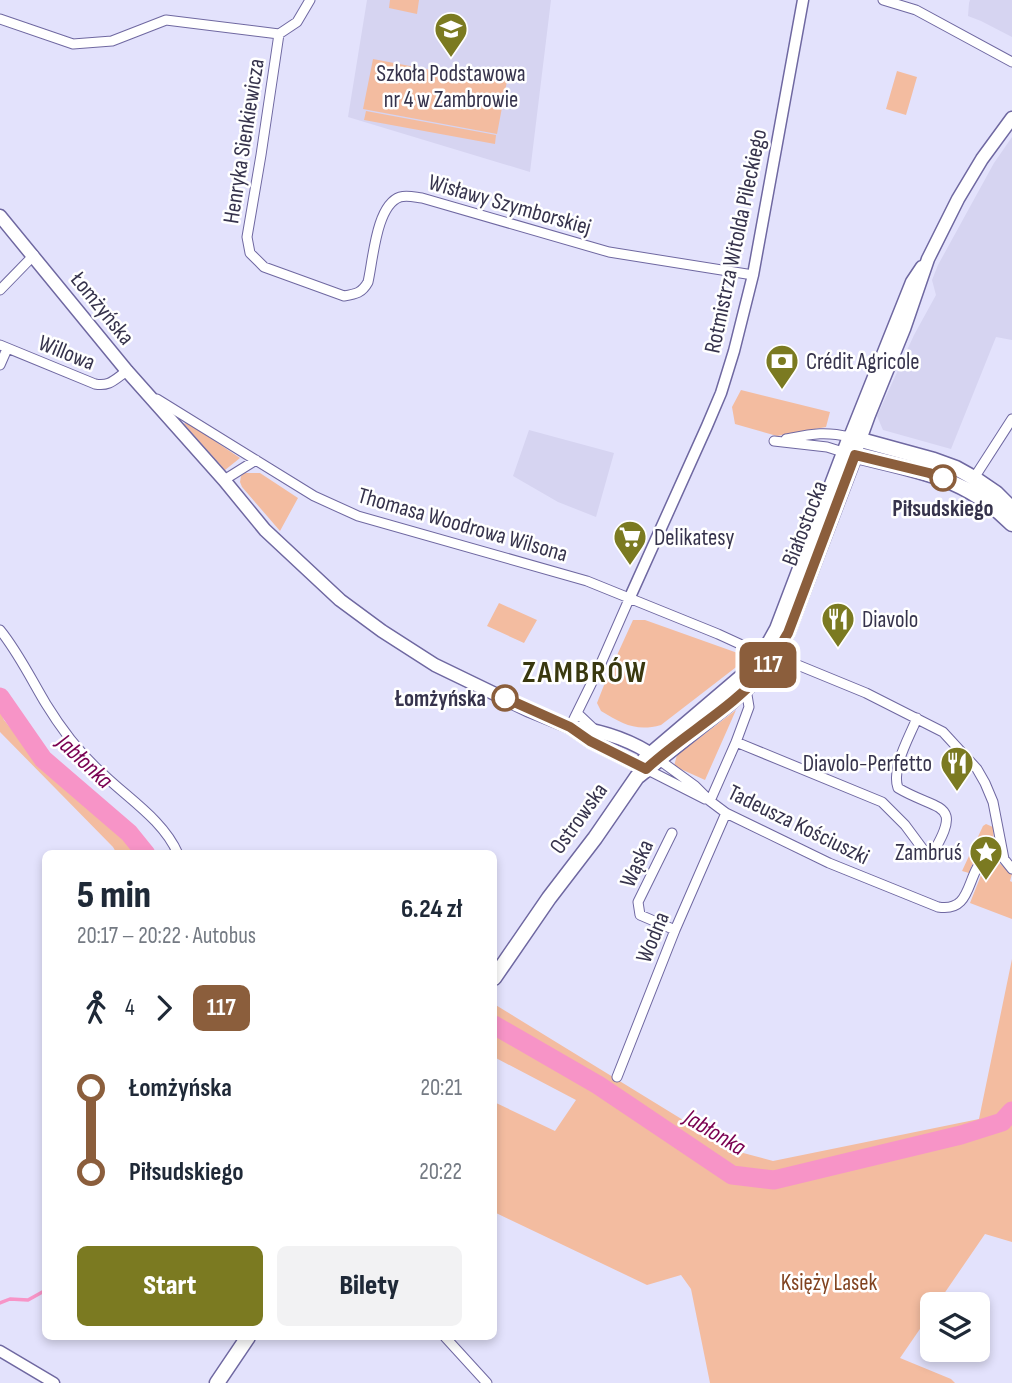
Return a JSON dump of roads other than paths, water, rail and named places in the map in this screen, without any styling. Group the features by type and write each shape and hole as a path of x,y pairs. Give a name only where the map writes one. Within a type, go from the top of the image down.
{"main road":[{"name":"Białostocka","path":"654,756 746,673 760,658 777,629 855,438 908,319 928,259 958,198 1012,118"},
{"name":"Łomżyńska","path":"0,216 127,371 265,530 340,600 382,631 435,664 528,710 570,727 590,741 642,767"},
{"path":"855,438 956,468 996,493 1012,509"},
{"name":"Białostocka","path":"654,756 702,726 746,689 768,666 788,633 849,453"},
{"path":"849,453 929,473 958,484 982,498 1012,524"},
{"name":"Łomżyńska","path":"570,727 595,730 631,743 654,756"},
{"name":"Ostrowska","path":"498,963 595,838 642,767 654,756"},
{"path":"216,1383 246,1340"}],"street":[{"name":"Henryka Sienkiewicza","path":"0,19 74,44 112,41 166,20 279,34 296,22 310,0"},
{"name":"Rotmistrza Witolda Pileckiego","path":"630,597 701,442 734,352 753,275 803,0"},
{"path":"883,0 916,10 1012,62"},
{"name":"Henryka Sienkiewicza","path":"250,253 247,237 279,34"},
{"name":"Wisławy Szymborskiej","path":"250,253 264,267 344,296 357,294 368,282 378,229 386,209 396,198 408,195 609,252 753,275"},
{"path":"0,290 34,255"},
{"name":"Willowa","path":"0,365 4,347 103,386 127,371"},
{"name":"Thomasa Woodrowa Wilsona","path":"146,393 314,496 358,516 587,581 718,634 755,651 760,658"},
{"path":"974,478 1012,419"},
{"path":"849,453 827,447 774,441 820,433 855,438"},
{"path":"224,480 256,460"},
{"path":"570,727 630,597"},
{"path":"0,630 47,706 78,749 163,830 176,850"},
{"path":"788,661 866,693 943,732 985,783 993,802 1004,859 1012,869"},
{"path":"710,801 749,707 746,689"},
{"path":"577,713 595,730"},
{"path":"736,742 882,802 905,825 925,852 932,856 948,822 947,816 931,802 898,788 896,783 896,770 917,719"},
{"path":"654,756 695,786 710,801"},
{"path":"642,767 710,801"},
{"name":"Tadeusza Kościuszki","path":"710,801 726,813 829,863 938,907 957,904 967,894 977,867 1001,844"},
{"name":"Wodna","path":"617,1077 675,930 726,813"},
{"name":"Wąska","path":"672,833 638,902 640,915 675,930"},
{"path":"1001,844 1012,855"},
{"path":"448,1340 487,1383"},
{"path":"0,1351 54,1383"}],"waterway":[{"name":"Jabłonka","path":"0,697 43,759 129,833 143,850"},
{"name":"Jabłonka","path":"497,1027 598,1085 732,1175 774,1180 961,1135 1002,1122 1012,1111"},
{"path":"0,1303 10,1299 28,1300 42,1292"}],"place":[{"name":"Szkoła Podstawowa nr 4 w Zambrowie","path":"451,59"},
{"name":"Crédit Agricole","path":"782,391"},
{"name":"Piłsudskiego","path":"943,478"},
{"name":"Delikatesy","path":"630,567"},
{"name":"Diavolo","path":"838,649"},
{"name":"Łomżyńska","path":"505,698"},
{"name":"Diavolo-Perfetto","path":"957,793"},
{"name":"Zambruś","path":"986,882"}],"district":[{"name":"ZAMBRÓW","path":"585,672"}],"park label":[{"name":"Księży Lasek","path":"829,1282"}]}
